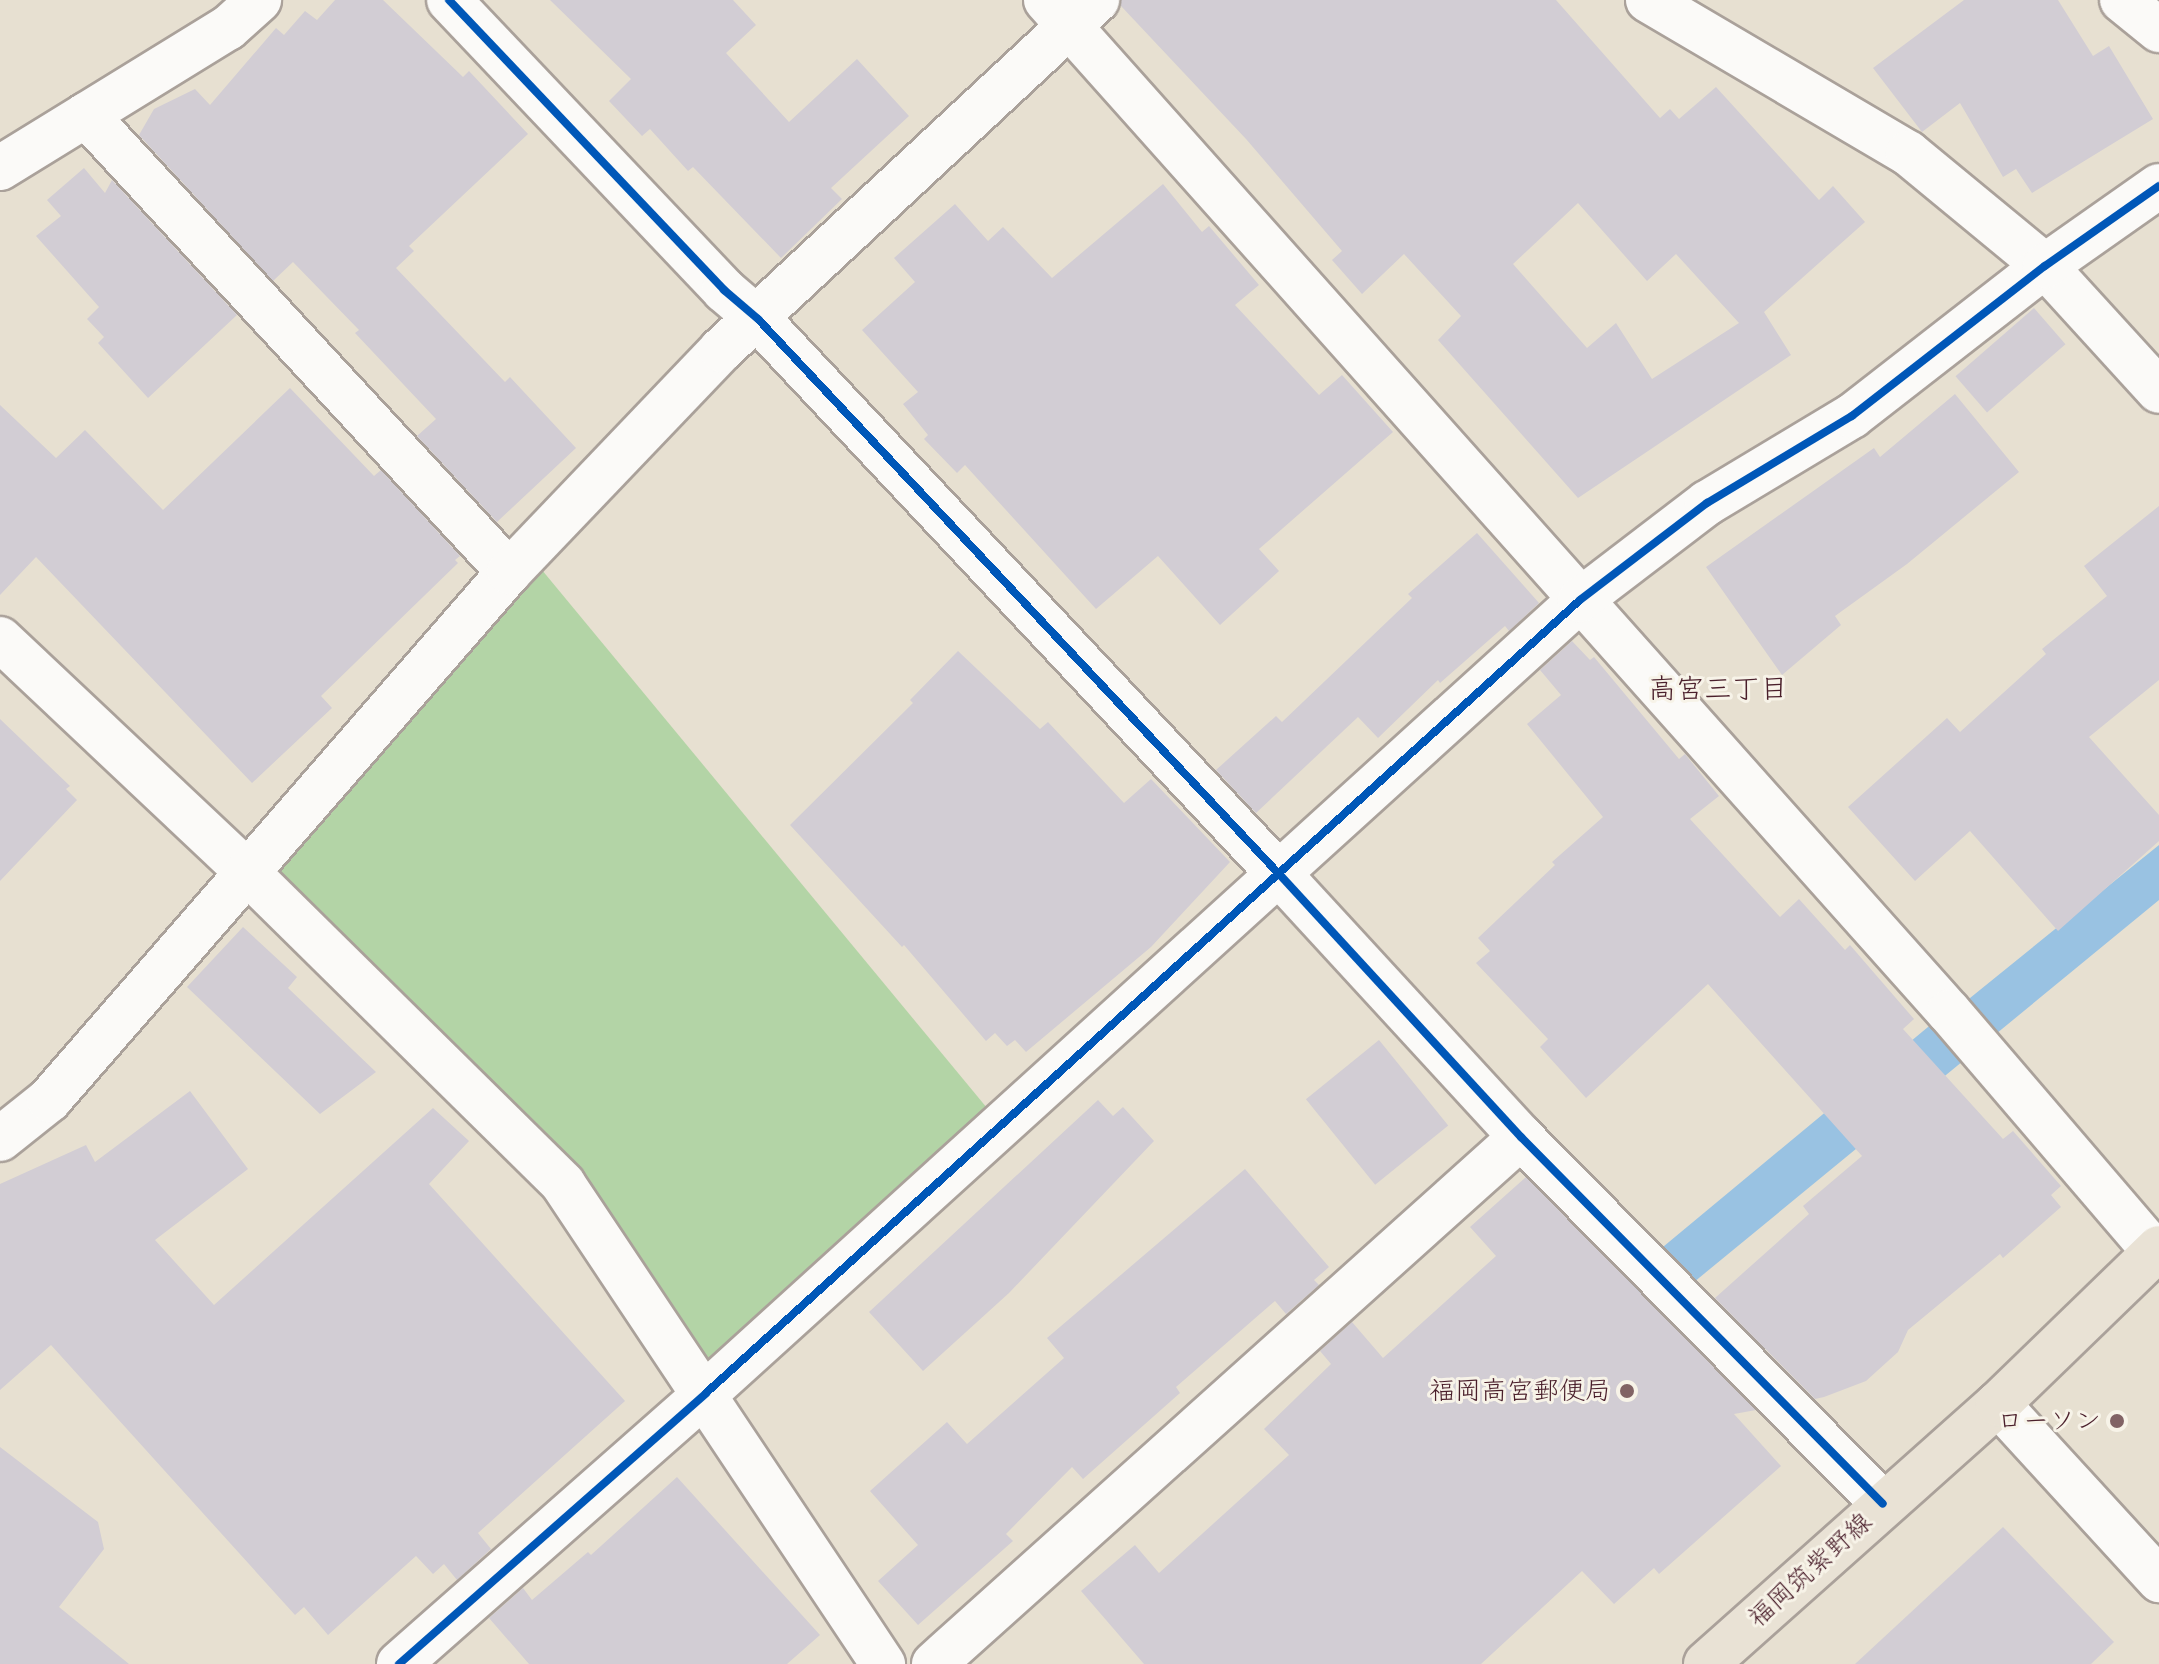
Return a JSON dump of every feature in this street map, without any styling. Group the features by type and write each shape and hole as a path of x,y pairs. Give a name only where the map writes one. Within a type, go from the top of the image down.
{"main road":[{"name":"福岡筑紫野線","path":"1706,1664 1998,1404 2157,1250"}],"street":[{"path":"0,168 228,28 259,0"},
{"path":"449,0 724,290 758,319 1280,875 1521,1137 1646,1260 1883,1504"},
{"path":"1648,0 1908,153 2045,266 2159,391"},
{"path":"2122,0 2159,30"},
{"path":"0,1139 49,1100 509,572 721,350 758,319 1071,8 1580,600 1949,1012 2157,1250"},
{"path":"86,115 509,572"},
{"path":"399,1664 706,1393 1580,600 1707,503 1852,416 2045,266 2159,186"},
{"path":"5,653 247,872 563,1184 706,1393 883,1664"},
{"path":"934,1664 1521,1137"},
{"path":"1998,1404 2159,1580"}],"green space":[{"path":"537,564 992,1114 710,1365 264,872"}],"water":[{"path":"2159,845 2159,900 1660,1310 1272,1664 1217,1664 1317,1578 1628,1276 1928,1027 1970,998"}],"building":[{"path":"335,0 383,0 463,77 469,71 528,134 409,246 414,251 396,268 505,382 510,377 576,448 497,522 417,436 436,419 355,333 359,330 293,262 273,281 139,135 154,109 195,89 210,105 276,28 284,35 305,11 317,20"},
{"path":"550,0 733,0 756,25 726,53 789,122 857,59 909,116 831,188 842,199 781,258 693,167 688,171 650,129 642,136 609,101 631,79"},
{"path":"1121,0 1556,0 1660,118 1670,109 1679,119 1716,87 1819,200 1833,186 1865,222 1764,312 1791,355 1578,498 1438,340 1461,316 1404,254 1362,294 1332,260 1342,251 1246,139 1121,6","holes":["1578,203 1647,281 1676,254 1739,323 1652,379 1616,323 1587,348 1513,264"]},
{"path":"1964,0 2058,0 2093,56 2109,46 2153,119 2032,193 2016,169 2003,177 1960,103 1922,132 1873,68"},
{"path":"84,168 105,193 112,180 237,315 148,398 98,343 104,337 87,319 99,307 36,236 61,216 47,200"},
{"path":"1163,184 1202,232 1209,226 1259,285 1235,305 1319,395 1342,375 1393,432 1259,549 1279,571 1220,625 1158,556 1096,609 965,465 957,473 924,439 928,435 903,404 918,392 862,330 915,282 894,258 955,204 988,241 1003,227 1052,278"},
{"path":"2034,308 2065,344 1987,412 1956,376"},
{"path":"290,388 374,476 381,470 460,556 455,560 458,563 321,696 332,708 252,783 36,557 0,595 0,405 56,458 85,430 163,510"},
{"path":"1955,394 2019,472 1907,564 1835,616 1841,625 1782,675 1706,567 1874,448 1880,457"},
{"path":"2159,506 2159,680 2089,737 2159,815 2159,841 2058,931 1970,831 1915,881 1848,807 1947,718 1960,732 2046,654 2042,649 2107,596 2084,566"},
{"path":"1477,533 1539,603 1509,631 1505,626 1440,683 1438,680 1378,738 1358,717 1256,813 1216,770 1276,716 1282,722 1412,598 1408,594"},
{"path":"1572,641 1590,660 1594,657 1679,759 1685,754 1719,796 1690,819 1780,917 1799,899 1845,950 1850,945 1914,1019 1903,1029 2003,1139 2013,1131 2061,1186 2051,1195 2061,1207 2003,1258 2000,1254 1908,1330 1898,1352 1866,1381 1824,1397 1815,1399 1715,1298 1809,1214 1803,1206 1862,1156 1708,984 1586,1098 1540,1047 1548,1039 1476,963 1490,951 1478,938 1555,865 1552,862 1603,817 1527,724 1561,695 1540,670"},
{"path":"958,651 1040,729 1048,722 1124,803 1151,779 1230,862 1151,947 1026,1052 1015,1040 1007,1046 995,1033 986,1041 904,945 902,947 790,825 913,703 910,700"},
{"path":"0,719 70,786 66,789 77,800 0,881"},
{"path":"243,927 297,977 288,988 376,1072 320,1114 187,987"},
{"path":"1379,1040 1448,1125 1375,1185 1306,1099"},
{"path":"190,1091 248,1169 155,1240 214,1305 433,1108 469,1141 429,1184 625,1401 478,1533 491,1549 457,1580 444,1564 433,1574 416,1556 328,1635 304,1607 295,1615 51,1345 0,1390 0,1184 86,1145 95,1162"},
{"path":"1098,1100 1113,1116 1123,1107 1154,1141 1009,1293 923,1371 869,1312"},
{"path":"1245,1169 1329,1267 1314,1280 1319,1285 1286,1314 1275,1301 1176,1387 1180,1393 1083,1479 1072,1467 1006,1534 1013,1541 918,1625 878,1581 918,1545 870,1491 947,1422 967,1444 1064,1358 1047,1338"},
{"path":"1526,1177 1756,1410 1734,1414 1781,1466 1659,1574 1654,1568 1614,1604 1582,1571 1481,1664 1144,1664 1081,1591 1135,1545 1159,1573 1289,1455 1264,1429 1331,1364 1320,1351 1352,1322 1383,1358 1496,1256 1470,1227"},
{"path":"0,1447 98,1522 104,1549 59,1607 129,1664 0,1664"},
{"path":"677,1477 820,1635 787,1664 529,1664 489,1618 523,1588 532,1600 588,1552 591,1555"},
{"path":"2003,1527 2114,1642 2091,1664 1855,1664"}],"cycle path":[{"path":"449,0 724,290 758,319 1280,875 1521,1137 1883,1504"},
{"path":"399,1664 706,1393 1580,600 1707,503 1852,416 2045,266 2159,186"}],"place":[{"name":"福岡高宮郵便局","path":"1627,1391"},
{"name":"ローソン","path":"2117,1421"}],"district":[{"name":"高宮三丁目","path":"1718,688"}]}
